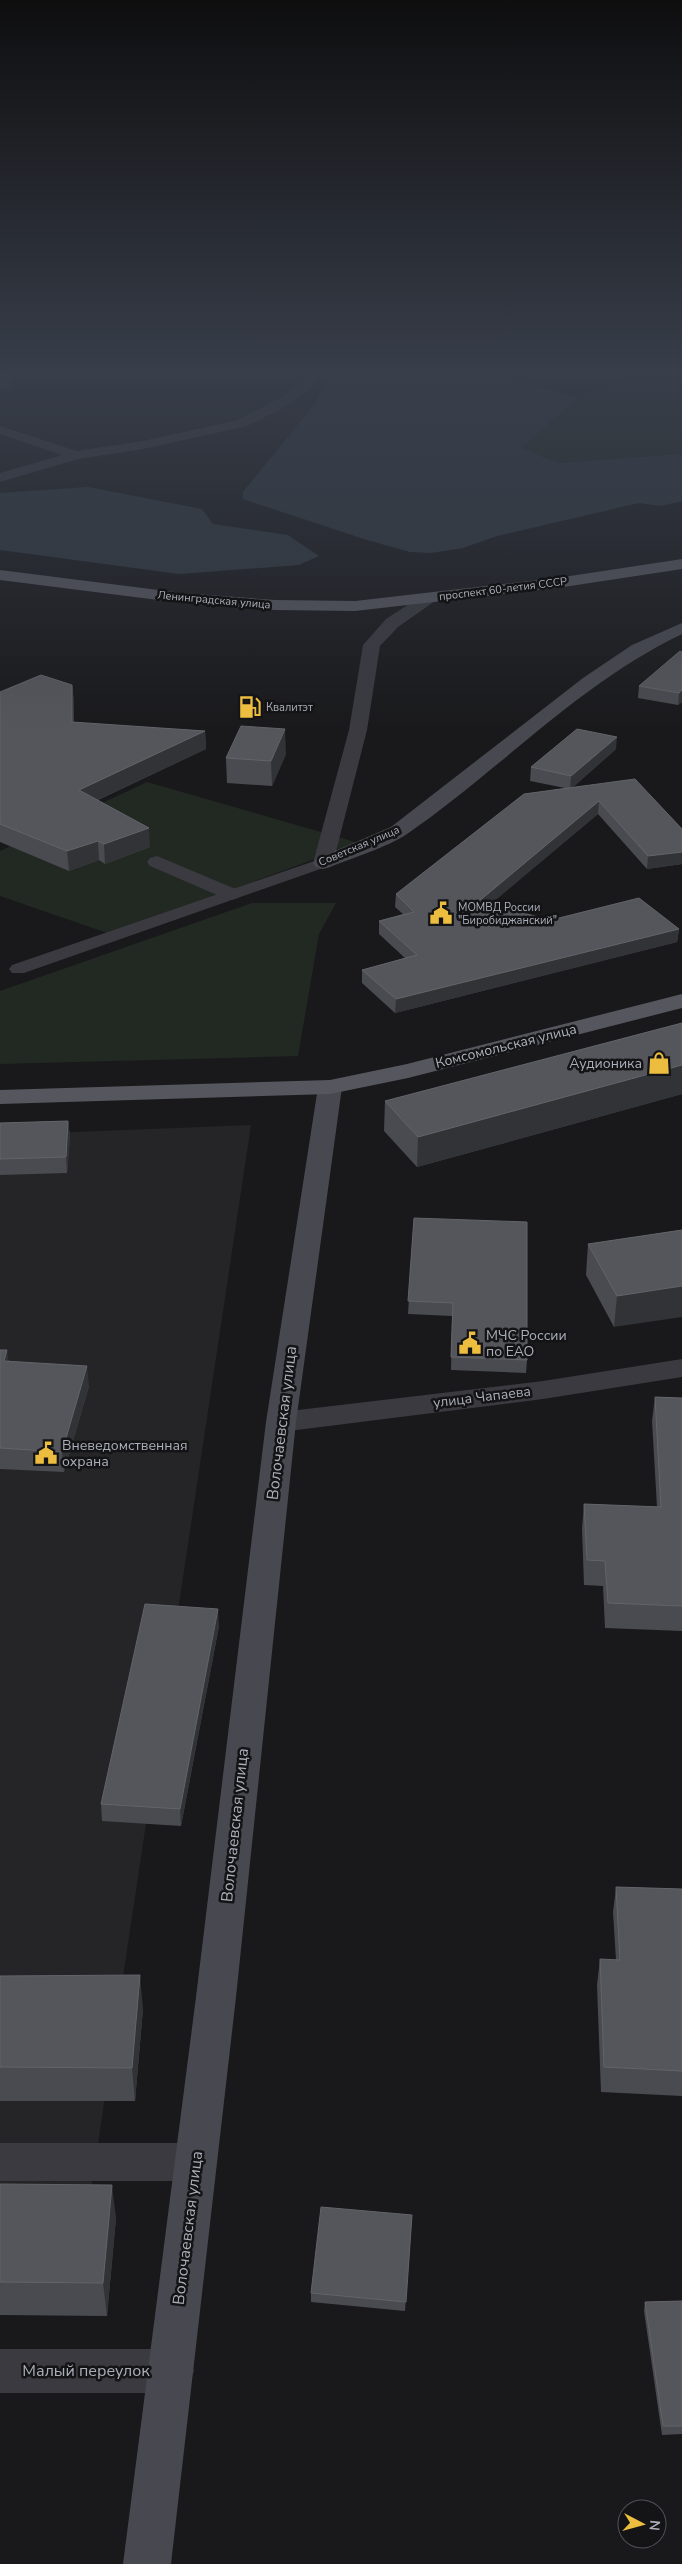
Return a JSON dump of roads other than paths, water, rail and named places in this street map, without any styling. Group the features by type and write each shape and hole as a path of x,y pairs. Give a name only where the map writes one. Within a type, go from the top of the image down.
{"main road":[{"name":"проспект 60-летия СССР","path":"429,598 543,572 682,552"},
{"name":"проспект 60-летия СССР","path":"429,598 557,583 682,564"},
{"name":"Ленинградская улица","path":"0,575 182,598 275,605 355,606 429,598"},
{"name":"Советская улица","path":"322,862 398,831 589,682 638,649 682,628"},
{"name":"Комсомольская улица","path":"330,1088 408,1072 682,1001"},
{"path":"0,1097 330,1088"},
{"name":"Волочаевская улица","path":"147,2564 196,2162 281,1422 330,1088"}],"street":[{"path":"322,862 358,730 372,645 392,623 429,598"},
{"path":"157,862 232,894"},
{"name":"улица Чапаева","path":"281,1422 544,1390 682,1368"},
{"path":"0,2162 196,2162"},
{"name":"Малый переулок","path":"0,2371 171,2372"}],"lane":[{"name":"Советская улица","path":"18,969 322,862"}],"place":[{"name":"Квалитэт","path":"250,707"},
{"name":"МОМВД России \"Биробиджанский\"","path":"441,913"},
{"name":"Аудионика","path":"659,1063"},
{"name":"МЧС России по ЕАО","path":"470,1343"},
{"name":"Вневедомственная охрана","path":"46,1453"}]}
